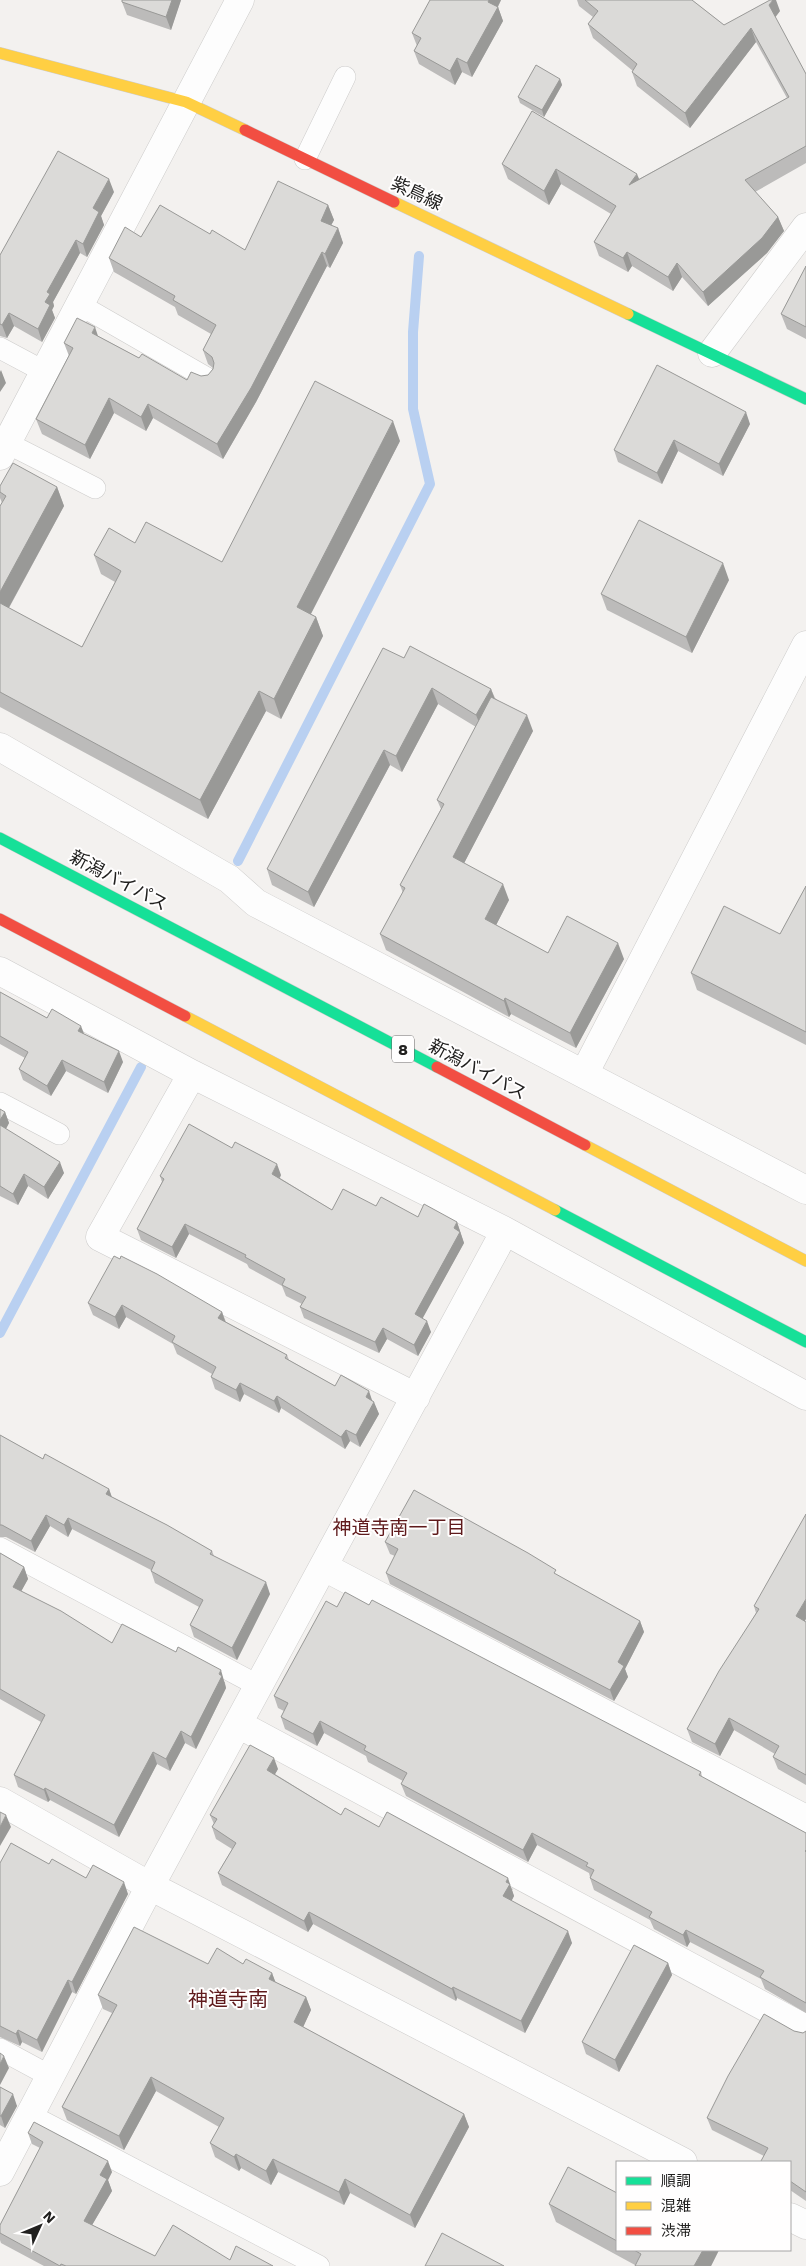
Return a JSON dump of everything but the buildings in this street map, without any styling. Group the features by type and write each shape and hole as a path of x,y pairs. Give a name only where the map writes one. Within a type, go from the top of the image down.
{"main road":[{"name":"紫鳥線","path":"0,53 186,102 806,399"},
{"name":"新潟バイパス","path":"0,837 806,1261"},
{"path":"0,919 806,1342"}],"street":[{"path":"3,449 240,0"},
{"path":"712,353 806,227"},
{"path":"584,1074 806,645"},
{"path":"0,747 229,879 256,903 806,1190"},
{"path":"0,971 192,1074 505,1231 806,1396"},
{"path":"192,1074 100,1236 416,1398"},
{"path":"0,2172 150,1886 505,1231"},
{"path":"324,1567 806,1818"},
{"path":"238,1724 806,2029"},
{"path":"0,1801 150,1886 681,2161"},
{"path":"791,2218 806,2225"}],"lane":[{"path":"305,159 345,77"},
{"path":"80,305 207,378"},
{"path":"0,348 44,372"},
{"path":"3,449 95,488"},
{"path":"0,1102 59,1134"},
{"path":"0,1548 259,1686"},
{"path":"0,2049 50,2076"},
{"path":"30,2115 319,2266"}],"waterway":[{"path":"238,861 430,484 413,409 413,332 419,256"},
{"path":"0,1333 141,1067"}],"traffic: fast":[{"path":"628,314 806,399"},
{"path":"0,838 437,1067"},
{"path":"555,1210 806,1342"}],"traffic: slow":[{"path":"0,53 186,102 245,130"},
{"path":"394,202 628,314"},
{"path":"185,1016 555,1210"},
{"path":"585,1145 806,1261"}],"traffic: jam":[{"path":"245,130 394,202"},
{"path":"0,919 185,1016"},
{"path":"437,1067 585,1145"}],"district":[{"name":"神道寺南一丁目","path":"399,1527"},
{"name":"神道寺南","path":"228,1999"}]}
